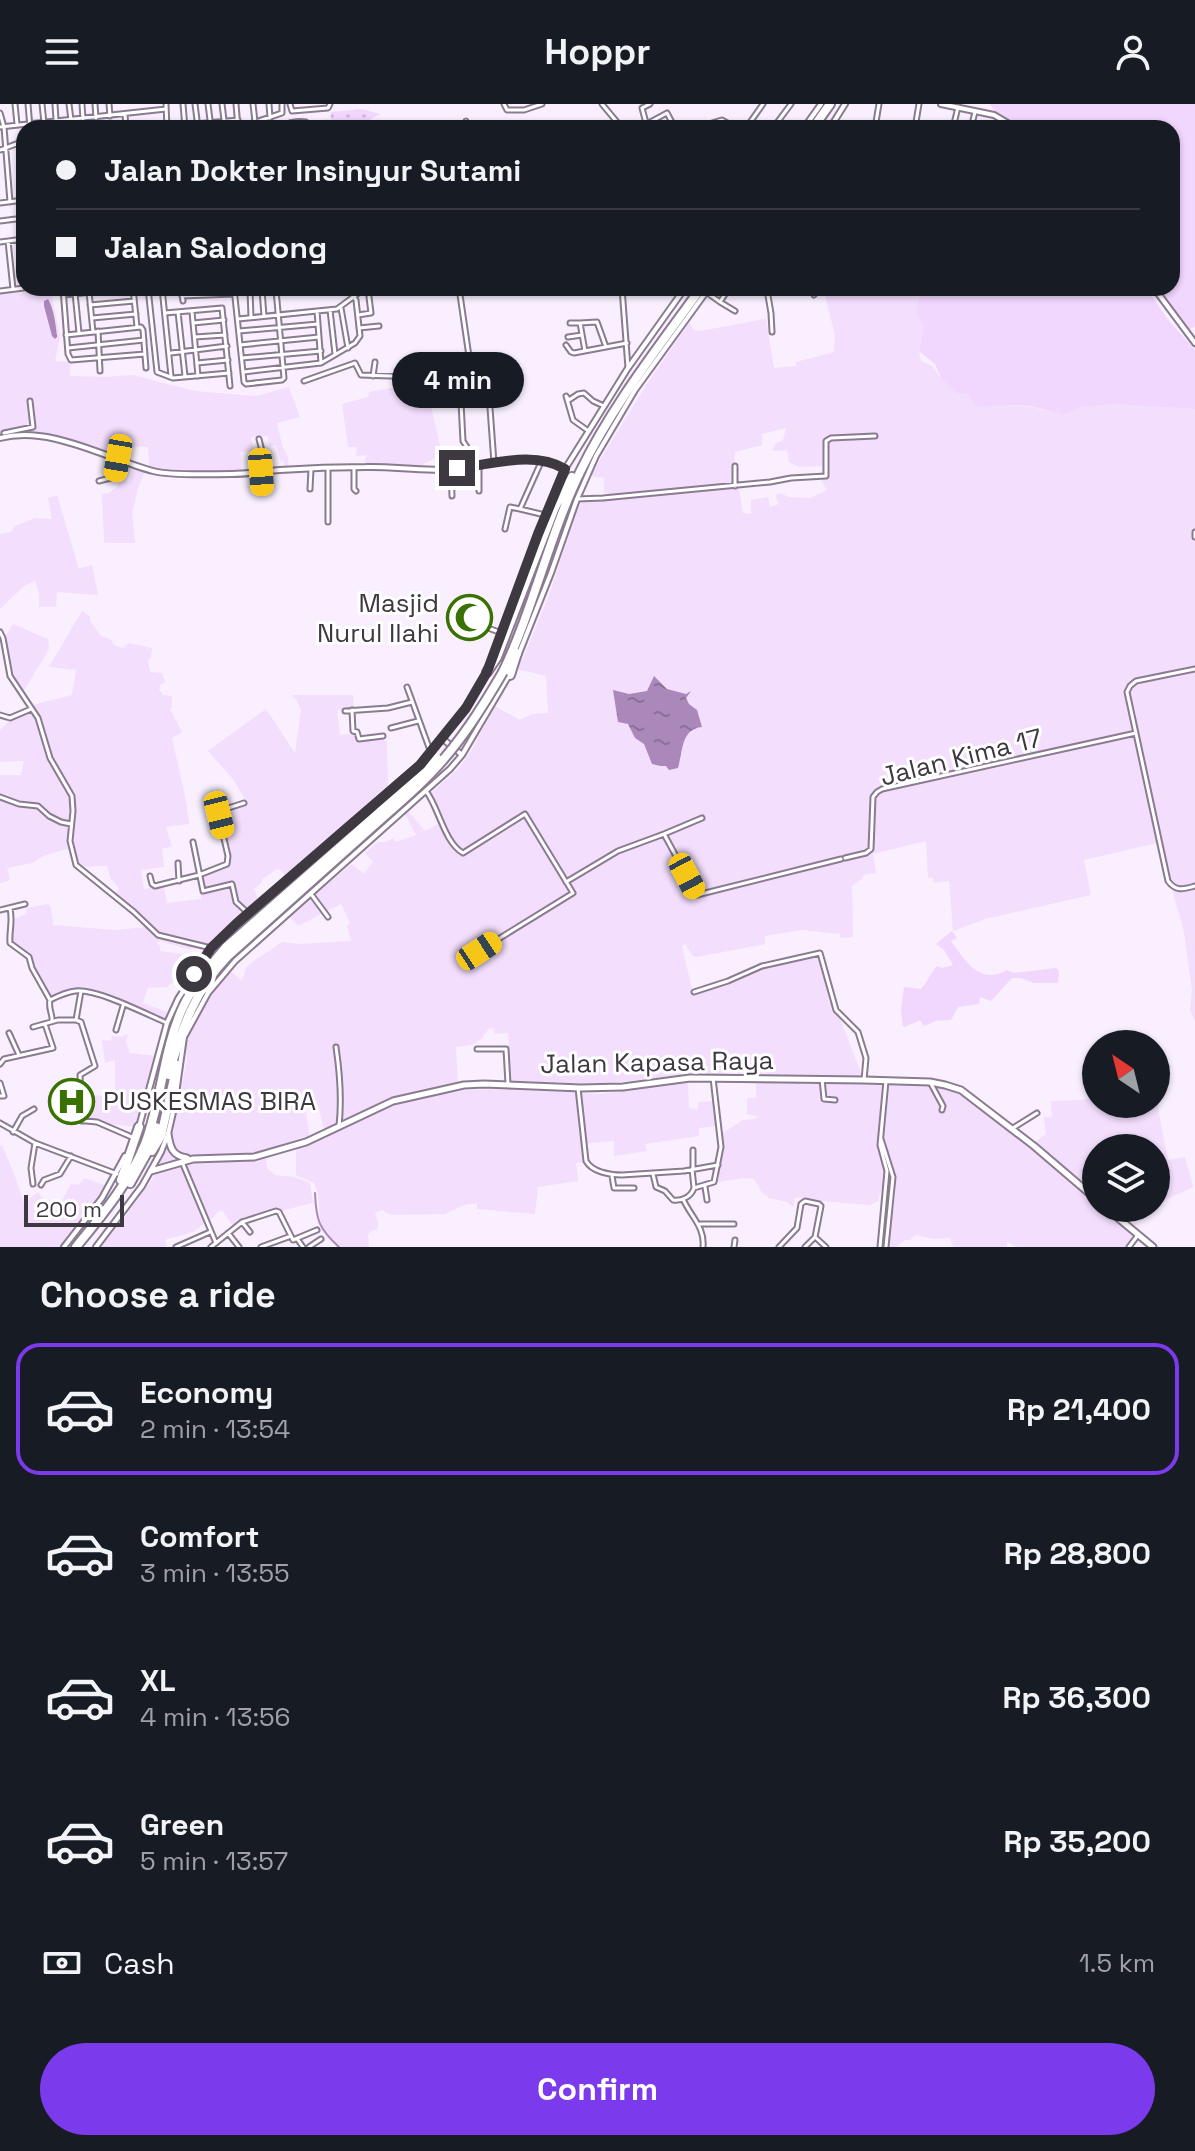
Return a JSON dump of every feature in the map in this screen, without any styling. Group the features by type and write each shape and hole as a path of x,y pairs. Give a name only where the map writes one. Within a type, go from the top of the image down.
{"highway":[{"path":"487,672 497,657 555,507 598,428 623,387 697,296"},
{"path":"137,1174 154,1135 178,1041 189,1011 212,972 427,770 504,672 580,472 627,390 698,296"},
{"path":"504,672 572,477"},
{"path":"76,1247 125,1182 145,1144 172,1039 183,1009 208,967 226,947 378,818"},
{"path":"83,1247 121,1198 161,1136 184,1037"},
{"path":"96,1222 122,1178 139,1127"}],"main road":[{"name":"Jalan Kapasa Raya","path":"151,1171 193,1159 240,1159 266,1153 306,1142 380,1106 464,1085 578,1088 617,1087 690,1078 886,1081 914,1078 961,1090 1082,1187"},
{"path":"168,1134 175,1154 193,1159"},
{"path":"1123,1222 1153,1247"}],"street":[{"path":"1,104 2,142 6,148 10,202"},
{"path":"69,104 71,120 166,106"},
{"path":"82,104 83,119"},
{"path":"95,104 96,118"},
{"path":"109,104 110,116"},
{"path":"236,104 238,120"},
{"path":"269,104 270,118"},
{"path":"262,120 282,113 282,104"},
{"path":"290,104 291,110 328,108 330,105"},
{"path":"504,104 507,110 524,110 542,104"},
{"path":"522,104 524,110"},
{"path":"602,104 615,120"},
{"path":"646,120 642,108 650,104"},
{"path":"941,104 1004,120"},
{"path":"955,120 958,107"},
{"path":"973,120 976,111"},
{"path":"654,120 667,113 671,120"},
{"path":"125,114 125,120"},
{"path":"0,150 16,144"},
{"path":"0,203 16,201"},
{"path":"0,242 16,240"},
{"path":"8,241 13,289"},
{"path":"0,291 16,289"},
{"path":"63,296 68,356 72,361 145,354"},
{"path":"75,296 79,333"},
{"path":"89,296 99,345 100,371"},
{"path":"133,296 137,327"},
{"path":"149,296 158,373 178,378 229,373"},
{"path":"163,296 171,376"},
{"path":"235,296 246,384 284,378 276,296"},
{"path":"249,296 251,317"},
{"path":"262,296 264,316"},
{"path":"238,319 330,310 341,307 353,296 360,336"},
{"path":"304,381 354,363 358,365 360,375 467,382 471,375 460,296"},
{"path":"623,296 628,368"},
{"path":"64,1247 117,1174 139,1127 167,1023 178,999 211,948 420,765 466,708 487,672 565,469 628,368 679,296"},
{"path":"96,1247 131,1203 151,1171 168,1134 184,1037 208,993 235,961 426,791 462,755 551,573 596,456 635,390 698,296"},
{"path":"712,296 735,311"},
{"path":"720,302 724,296"},
{"path":"768,296 772,332"},
{"path":"1160,296 1195,343"},
{"path":"369,297 371,312"},
{"path":"90,305 134,301"},
{"path":"341,307 348,348"},
{"path":"165,313 223,309 230,386"},
{"path":"192,310 198,376"},
{"path":"330,310 335,355"},
{"path":"317,311 321,363"},
{"path":"178,312 185,377"},
{"path":"358,315 378,313"},
{"path":"92,318 136,314"},
{"path":"193,323 224,320"},
{"path":"570,323 597,322 606,347"},
{"path":"580,323 585,351"},
{"path":"239,331 318,324"},
{"path":"359,328 379,326"},
{"path":"244,372 321,363 355,343 370,327"},
{"path":"66,335 142,328 146,368"},
{"path":"195,337 225,335"},
{"path":"568,337 582,335"},
{"path":"240,345 319,337"},
{"path":"68,348 144,340"},
{"path":"566,345 573,353 627,343"},
{"path":"169,353 227,346"},
{"path":"242,358 321,351"},
{"path":"197,363 228,360"},
{"path":"373,376 375,362"},
{"path":"406,363 416,364 419,377"},
{"path":"460,383 463,441 469,450 470,467"},
{"path":"588,431 573,420 566,396 569,400 584,393 604,406"},
{"path":"4,433 33,427 30,401"},
{"path":"490,408 494,463"},
{"path":"0,438 43,436 155,472 236,474 379,466 405,470 451,469 542,460 565,469"},
{"path":"577,499 826,476 826,441 831,438 875,436"},
{"path":"259,439 264,472 262,492"},
{"path":"99,481 114,477 118,458"},
{"path":"520,509 542,460"},
{"path":"479,466 479,491"},
{"path":"735,466 735,486"},
{"path":"355,467 356,491"},
{"path":"310,489 311,468"},
{"path":"328,468 328,522"},
{"path":"451,469 452,496"},
{"path":"505,529 510,507 545,515"},
{"path":"1195,532 1195,537"},
{"path":"485,627 502,633"},
{"path":"0,632 10,676 38,718 50,758 70,791 73,804 70,841 73,860 79,869 158,935 211,948"},
{"path":"1195,669 1136,681 1127,692 1168,881 1179,890 1195,886"},
{"path":"407,687 431,753"},
{"path":"345,711 388,708 412,702"},
{"path":"0,715 10,718 31,709"},
{"path":"352,710 353,731 357,732 359,739 383,736"},
{"path":"391,728 418,721"},
{"name":"Jalan Kima 17","path":"664,834 697,895 866,853 871,849 873,797 882,789 1136,733"},
{"path":"443,739 462,755"},
{"path":"426,791 442,824 463,853 525,814 573,893 479,951"},
{"path":"0,797 19,804 38,806 49,816 71,824"},
{"path":"150,876 154,886 223,866 228,862 228,856 218,813 244,803"},
{"path":"566,882 618,851 702,818"},
{"path":"193,842 203,892 232,884 236,902 249,914"},
{"path":"178,863 179,881"},
{"path":"311,894 328,917"},
{"path":"0,910 25,904"},
{"path":"10,909 10,943 29,957 50,1000 52,1021"},
{"path":"694,992 762,966 820,953 836,1010 858,1032 866,1058 864,1080"},
{"path":"76,1020 81,991"},
{"path":"50,1000 69,992 95,993 167,1023"},
{"path":"116,1030 123,1005"},
{"path":"33,1027 52,1021 81,1022 95,1065 80,1075 82,1121"},
{"path":"0,1064 4,1059 53,1048 45,1024"},
{"path":"9,1033 19,1055"},
{"path":"336,1047 341,1090 339,1126"},
{"path":"477,1049 507,1050 508,1084"},
{"path":"694,1188 714,1182 718,1165 721,1147 713,1078"},
{"path":"822,1079 824,1099 835,1100"},
{"path":"883,1247 893,1177 881,1139 886,1081"},
{"path":"930,1082 943,1106 942,1110"},
{"path":"0,1083 4,1096 0,1096"},
{"path":"578,1088 586,1164 591,1167 612,1175 653,1174 718,1165"},
{"path":"13,1132 22,1116 34,1109"},
{"path":"1012,1129 1037,1113"},
{"path":"64,1119 97,1122 134,1138"},
{"path":"0,1125 35,1143 117,1174"},
{"path":"33,1184 31,1168 35,1143"},
{"path":"653,1174 658,1188 673,1200 682,1200 694,1188 693,1150"},
{"path":"41,1185 44,1180 60,1174 71,1155"},
{"path":"182,1162 216,1244"},
{"path":"612,1175 615,1188 634,1188"},
{"path":"705,1187 707,1200"},
{"path":"682,1200 700,1224 703,1247"},
{"path":"779,1247 797,1228 803,1201 821,1205 815,1237 805,1247"},
{"path":"211,1247 242,1222 278,1211 293,1240 306,1247 321,1239"},
{"path":"242,1222 250,1232"},
{"path":"700,1224 734,1224"},
{"path":"298,1240 317,1230"},
{"path":"176,1247 210,1232"},
{"path":"228,1233 239,1247"},
{"path":"1129,1247 1138,1235"},
{"path":"261,1247 291,1236"},
{"path":"815,1237 826,1247"},
{"path":"734,1247 735,1240"}],"shaded area":[{"path":"990,104 1195,104 1195,326 1186,332 1163,296 1180,296 1180,120 999,118"},
{"path":"362,109 380,114 370,120 330,120 331,112"},
{"path":"0,294 52,296 60,337 55,361 70,362 70,376 133,375 195,391 257,396 289,387 300,417 277,423 289,468 285,468 284,461 281,461 276,445 269,446 268,436 251,437 254,451 240,452 242,472 188,472 149,468 148,447 122,446 120,458 57,437 31,433 30,429 0,435"},
{"path":"825,296 920,296 924,325 919,351 921,361 967,394 1064,415 1081,407 1112,404 1195,409 1195,1021 1190,1010 1192,990 1184,932 1157,843 1084,860 1091,895 985,919 953,931 949,881 934,883 933,878 928,878 926,841 873,854 876,873 863,875 852,886 853,937 840,938 840,934 802,930 765,936 765,944 697,957 685,944 682,946 693,994 773,965 821,955 829,1003 834,1003 861,1073 879,1079 949,1083 973,1094 1035,1142 1046,1134 1044,1117 1052,1118 1051,1101 1082,1100 1082,1118 1160,1118 1163,1134 1082,1134 1082,1222 1129,1222 1140,1232 1131,1247 1016,1247 1007,1242 1007,1247 953,1247 950,1238 915,1235 896,1247 889,1247 896,1189 882,1188 878,1201 869,1205 808,1200 806,1197 794,1198 793,1207 763,1194 754,1179 718,1182 721,1134 743,1120 756,1119 757,1116 747,1114 747,1098 756,1098 756,1074 738,1076 738,1057 726,1057 727,1075 698,1074 598,1084 511,1081 508,1033 495,1034 493,1028 472,1045 456,1047 458,1084 402,1096 324,1130 318,1105 305,1108 310,1137 265,1152 267,1168 275,1175 310,1183 313,1203 251,1218 233,1226 222,1210 193,1232 167,1239 167,1246 164,1247 99,1247 152,1180 170,1137 192,1025 229,970 242,981 251,963 282,942 351,941 347,926 350,923 341,904 298,926 289,916 352,864 364,874 373,862 365,853 378,842 393,838 396,842 416,835 405,814 409,812 425,831 438,824 428,796 459,768 495,706 520,720 532,714 548,713 546,676 517,669 518,663 523,658 550,593 580,499 611,494 604,492 604,478 590,476 689,323 694,330 700,331 766,319 774,368 796,366 796,362 834,352 835,335","holes":["786,428 783,440 775,444 772,451 787,450 789,462 799,467 823,466 821,480 827,490 810,498 788,497 781,493 775,495 779,504 770,507 768,497 751,500 751,514 743,513 739,488 683,492 734,483 735,452 762,445 762,434"]},
{"path":"919,296 1152,296 1195,350 1195,409 1112,404 1081,407 1064,415 1031,406 977,406 967,394 956,393 941,378 935,364 919,351 924,325 916,314"},
{"path":"413,384 431,385 432,410 442,455 420,466 364,464 367,455 356,456 357,447 348,447 342,404 368,397 369,392"},
{"path":"135,466 145,471 132,513 135,543 104,543 102,494 117,487 118,478 129,482"},
{"path":"57,495 79,569 92,565 98,595 57,592 56,607 39,607 35,581 24,586 0,609 0,534 11,532 15,526 35,518 52,519 48,498"},
{"path":"82,611 90,616 90,621 101,636 110,639 115,646 123,648 129,643 152,648 148,660 150,672 162,673 165,682 159,689 163,695 172,696 170,709 182,732 172,738 189,824 166,827 172,846 162,849 164,867 141,870 144,889 164,886 167,903 201,899 198,877 231,861 220,812 247,803 233,779 208,751 266,709 295,753 301,710 292,695 353,695 354,708 337,710 340,735 357,733 358,740 382,737 387,742 388,785 310,855 288,879 277,869 262,879 254,889 259,903 207,950 157,943 160,951 183,956 184,967 174,981 167,987 148,988 143,1003 170,1013 165,1025 94,996 91,991 68,990 48,998 32,969 30,956 10,946 14,919 27,914 26,908 48,904 53,925 114,930 147,927 141,921 142,915 116,893 119,888 111,879 107,866 81,867 76,861 73,847 32,863 7,868 10,880 0,883 0,775 21,775 24,761 0,762 0,730 8,722 31,712 33,705 72,695 76,670 49,667"},
{"path":"13,624 48,639 49,649 23,692 10,672 5,637"},
{"path":"952,931 957,938 951,941 967,963 981,973 988,975 1007,970 1014,973 1056,968 1059,971 1058,983 1034,983 1012,978 991,1001 980,997 979,1004 958,1007 951,1020 924,1026 920,1020 903,1026 901,1010 904,987 921,989 937,966 953,965 944,950 936,944"},
{"path":"128,1034 126,1041 130,1053 156,1056 146,1098 134,1100 132,1107 142,1109 137,1127 82,1121 81,1094 115,1097 115,1060 105,1063 102,1040 111,1041 112,1036"},
{"path":"688,1082 689,1108 698,1109 698,1102 715,1101 717,1126 699,1128 699,1136 645,1144 647,1151 614,1156 614,1141 582,1144 584,1162 576,1163 578,1181 538,1187 535,1214 477,1209 477,1203 445,1214 391,1215 382,1210 375,1213 377,1230 368,1234 369,1247 339,1247 323,1228 314,1183 296,1175 296,1148 387,1108 424,1097 469,1090 510,1089 601,1094"},
{"path":"2,1145 24,1203 38,1192 49,1207 57,1210 71,1184 79,1185 84,1178 104,1185 94,1207 61,1247 0,1247"},
{"path":"1185,1157 1193,1187 1170,1198 1170,1160"}],"water":[{"path":"48,299 55,323 55,339 44,306 44,301"},
{"path":"654,676 667,689 686,694 691,691 686,698 697,710 702,727 686,736 678,768 669,770 666,766 652,764 644,744 635,738 628,724 618,722 613,690 629,694 647,691"}],"waterway":[{"path":"315,1193 320,1223 339,1247"}],"place":[{"name":"Masjid Nurul Ilahi","path":"470,618"},
{"name":"PUSKESMAS BIRA","path":"72,1101"}],"route":[{"path":"194,974 211,948 237,923 425,760 466,708 487,672 565,469 551,461 532,459 457,468"}]}
